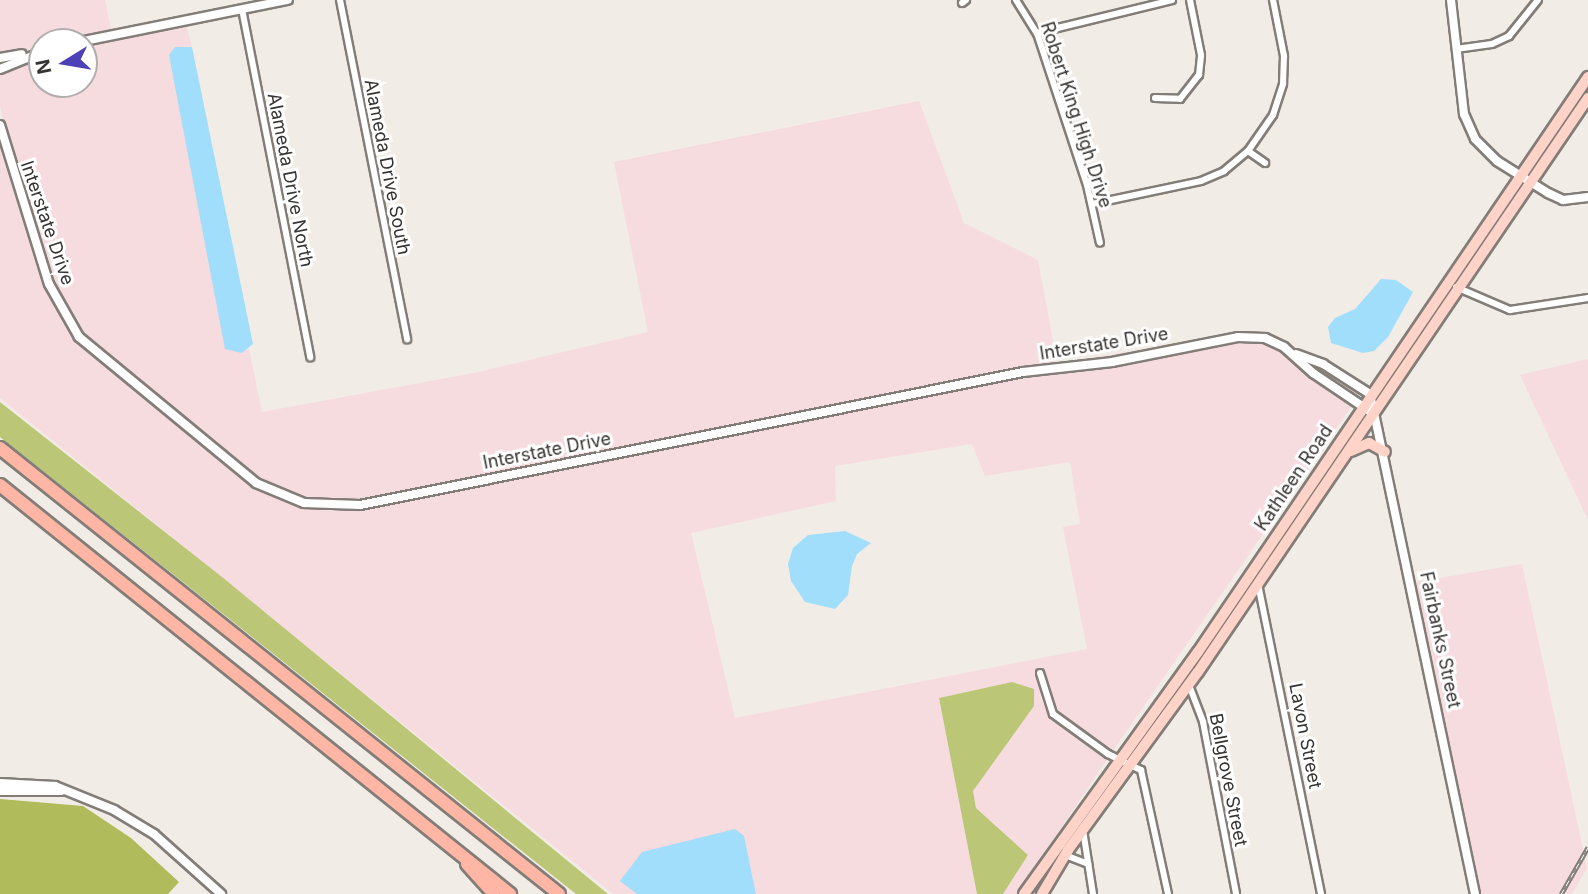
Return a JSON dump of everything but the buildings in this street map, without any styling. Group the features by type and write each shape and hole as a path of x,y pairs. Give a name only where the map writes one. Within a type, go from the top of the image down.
{"highway":[{"path":"0,448 559,894"},
{"path":"0,485 510,894"},
{"path":"0,491 45,522"},
{"path":"486,836 568,894"},
{"path":"459,852 494,894"}],"main road":[{"name":"Kathleen Road","path":"1024,894 1126,761 1189,685 1346,455 1454,285 1525,180 1588,77"},
{"name":"Kathleen Road","path":"1525,180 1588,99"},
{"name":"Kathleen Road","path":"1042,894 1181,675 1370,394 1454,285"},
{"path":"1346,455 1364,443 1385,452"}],"street":[{"path":"98,38 288,0"},
{"name":"Alameda Drive South","path":"340,0 407,339"},
{"name":"Robert King High Drive","path":"1016,0 1037,33 1092,204 1100,243"},
{"path":"1037,33 1172,0"},
{"path":"1155,98 1180,99 1199,75 1201,55 1190,0"},
{"path":"1092,204 1201,181 1224,171 1248,150 1273,115 1283,84 1284,56 1273,0"},
{"path":"1451,0 1468,126 1485,150 1525,180 1563,200 1588,197"},
{"path":"1456,49 1492,44 1509,36 1538,0"},
{"name":"Alameda Drive North","path":"242,9 310,357"},
{"path":"0,58 28,53"},
{"path":"0,69 28,57"},
{"name":"Interstate Drive","path":"0,125 49,284 79,337 256,483 304,503 360,505 1023,372 1112,362 1226,338 1265,338 1293,353 1323,364 1370,394"},
{"path":"1248,150 1265,163"},
{"path":"1454,285 1510,310 1588,298"},
{"name":"Interstate Drive","path":"1293,353 1362,407 1374,412"},
{"name":"Fairbanks Street","path":"1370,394 1385,452 1475,894"},
{"name":"Lavon Street","path":"1258,584 1321,894"},
{"path":"1040,673 1054,714 1126,761 1145,778 1168,894"},
{"name":"Bellgrove Street","path":"1181,675 1189,685 1203,722 1236,894"},
{"path":"0,783 55,786 61,791"},
{"path":"0,792 61,791 90,799 136,822 222,894"},
{"path":"1083,828 1093,894"},
{"path":"1065,855 1088,864"}],"shaded area":[{"path":"0,0 105,0 111,29 185,17 98,35 98,28 28,28 28,50 0,55"},
{"path":"186,24 192,47 184,46 241,353 249,349 262,412 474,373 648,332 614,162 919,101 964,223 1038,260 1057,363 1193,342 359,501 305,499 258,480 82,335 53,283 9,147 0,106 0,73 28,61 28,98 98,98 98,41"},
{"path":"0,144 45,285 76,339 253,485 302,506 360,508 1023,376 1112,366 1238,340 1264,341 1281,349 1353,404 1112,752 1056,712 1043,669 1036,671 1041,699 1050,716 1108,758 1017,894 1003,894 1028,855 976,808 973,791 1034,706 1012,682 939,698 977,894 756,894 744,836 621,881 637,894 613,894 0,398","holes":["972,444 985,476 1070,462 1080,524 1063,527 1087,649 735,718 691,533 836,501 835,466"]},
{"path":"1588,359 1588,520 1520,375"},
{"path":"1522,564 1587,868 1572,894 1479,894 1416,582"}],"green space":[{"path":"0,402 222,577 608,894 576,894 0,437"},
{"path":"1012,682 1034,689 1034,706 973,791 976,808 1028,855 1003,894 977,894 939,698"},
{"path":"0,799 83,806 131,838 179,882 168,894 0,894"}],"water":[{"path":"175,47 192,47 253,344 242,353 225,349 169,55"},
{"path":"1381,279 1396,280 1413,292 1388,337 1374,351 1363,353 1331,343 1328,327 1335,318 1355,309"},
{"path":"845,531 871,543 857,554 852,566 848,595 835,609 805,602 791,581 788,564 793,548 808,535"},
{"path":"735,829 744,836 756,894 637,894 620,881 642,852"}],"railway":[{"path":"1561,894 1588,847"}]}
